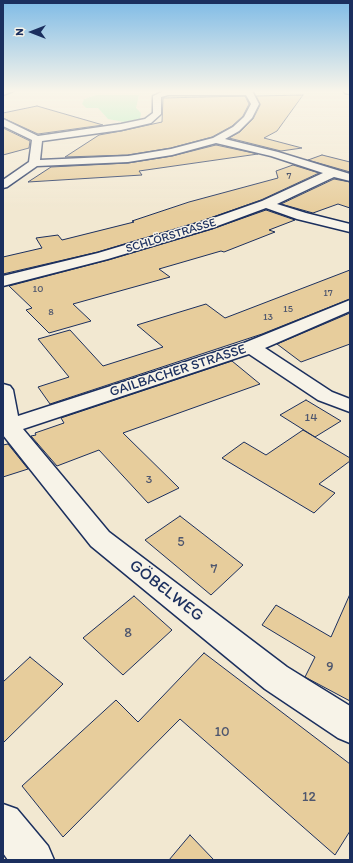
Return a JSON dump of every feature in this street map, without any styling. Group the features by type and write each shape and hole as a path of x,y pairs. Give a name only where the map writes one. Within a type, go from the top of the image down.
{"street":[{"path":"22,131 37,139 91,131"},
{"path":"3,185 34,163 128,159 172,152 216,140 232,131"},
{"path":"34,163 37,139"},
{"path":"216,140 274,154 350,178"},
{"name":"SCHLÖRSTRASSE","path":"3,281 110,254 207,225 266,204 333,173"},
{"path":"266,204 302,216 350,228"},
{"name":"GAILBACHER STRASSE","path":"6,427 251,347 314,322 350,305"},
{"path":"251,347 325,396 350,406"},
{"path":"3,390 6,427"},
{"name":"GÖBELWEG","path":"6,427 100,539 276,678 350,726"},
{"path":"3,823 34,860"}],"building":[{"path":"3,131 10,131 30,141 29,148 3,155"},
{"path":"32,131 58,131 38,134"},
{"path":"119,131 222,131 212,137 171,148 128,155 65,157 99,135"},
{"path":"276,131 264,138 302,148 281,151 229,138 240,132"},
{"path":"216,145 258,154 139,171 142,175 28,182 51,167 128,163 172,156"},
{"path":"322,155 350,162 350,172 308,160"},
{"path":"293,165 319,173 261,200 202,221 98,252 3,274 3,257 42,248 36,238 58,235 62,240 134,222 132,221 189,202 278,178 276,171"},
{"path":"334,179 350,182 350,208 338,204 313,213 281,204"},
{"path":"266,210 295,220 269,230 275,232 224,252 221,251 159,269 170,277 73,304 91,321 49,333 26,310 32,308 9,286 108,260 212,229"},
{"path":"350,270 350,299 262,334 50,404 38,387 69,377 38,339 70,330 103,366 163,347 137,325 206,304 225,318"},
{"path":"350,313 350,344 301,362 277,344"},
{"path":"232,361 260,384 123,433 179,488 148,503 99,450 57,466 31,436 36,435 35,433 64,423 61,418"},
{"path":"306,400 341,421 315,437 280,415"},
{"path":"303,430 350,458 350,461 319,484 335,493 314,513 222,458 244,442 266,455"},
{"path":"8,444 28,469 3,477 3,445"},
{"path":"180,516 243,565 211,595 145,540"},
{"path":"350,594 350,701 305,677 315,657 262,625 276,605 331,637"},
{"path":"134,596 172,630 123,675 83,638"},
{"path":"204,653 350,764 350,831 335,855 180,719 63,837 22,786 116,700 138,722"},
{"path":"30,657 63,684 3,743 3,682"},
{"path":"190,835 214,860 169,860"}]}
